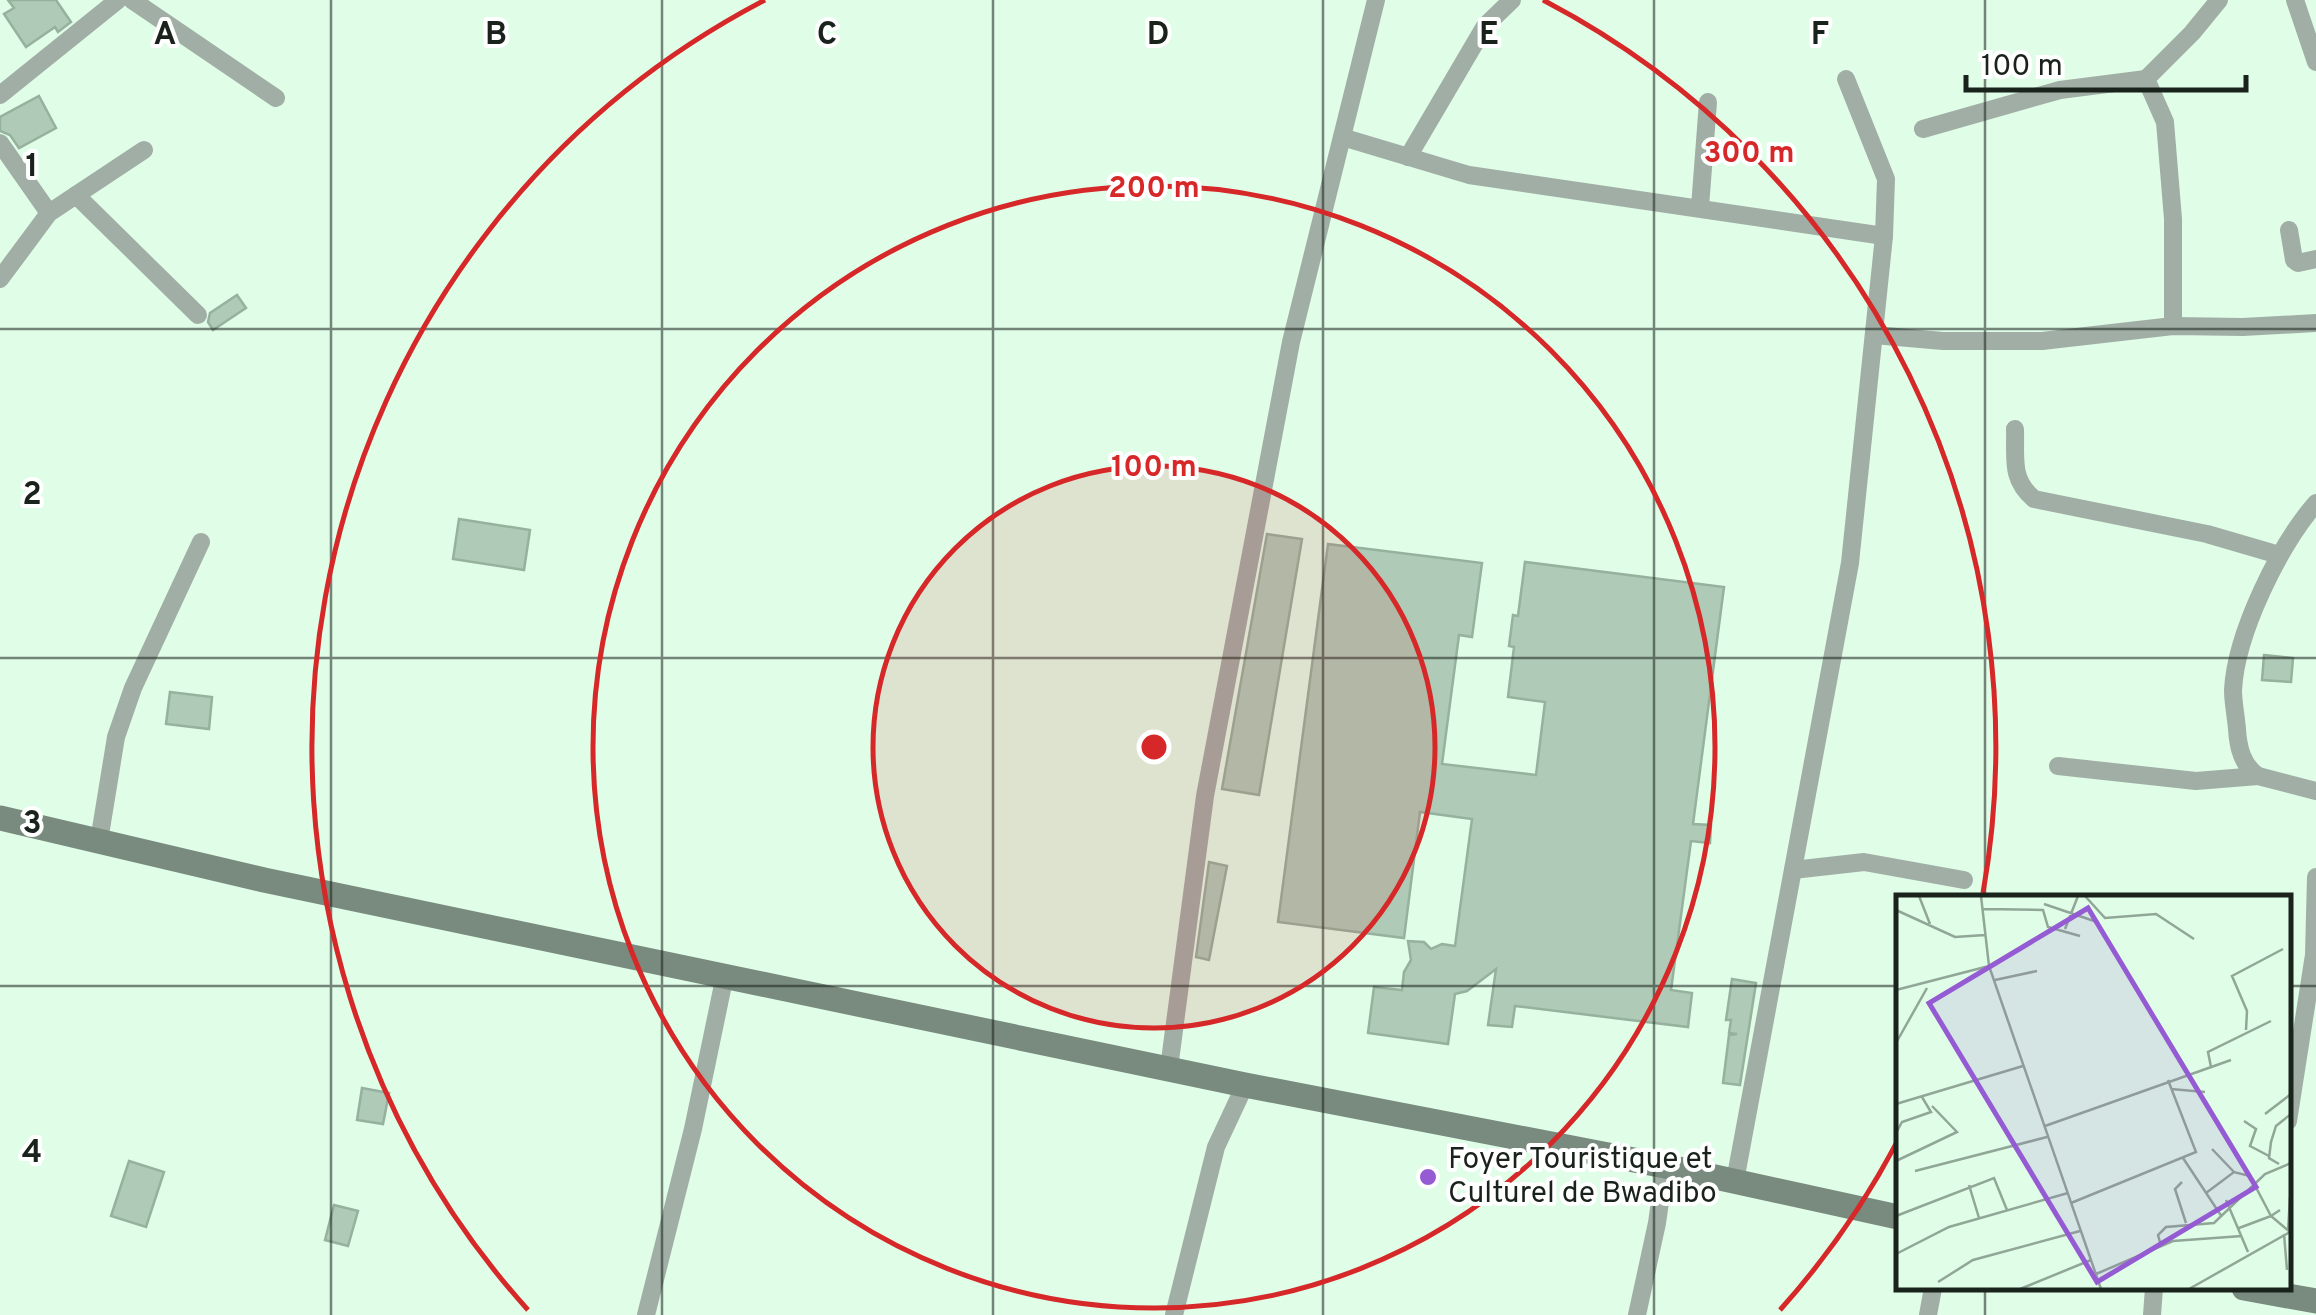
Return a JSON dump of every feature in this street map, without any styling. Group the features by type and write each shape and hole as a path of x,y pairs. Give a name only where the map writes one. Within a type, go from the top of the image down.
{"main road":[{"path":"0,818 264,880 1896,1217"},
{"path":"2265,1295 2316,1301"}],"street":[{"path":"0,95 118,0"},
{"path":"132,0 276,98"},
{"path":"1170,1068 1205,796 1291,342 1376,0"},
{"path":"1408,157 1485,26 1512,0"},
{"path":"1923,129 2060,90 2146,78 2219,0"},
{"path":"2294,0 2316,11"},
{"path":"2294,0 2316,62"},
{"path":"2146,78 2166,122 2173,219 2172,326"},
{"path":"1735,1181 1850,564 1884,236 1886,179 1846,79"},
{"path":"1700,207 1708,102"},
{"path":"1342,138 1470,175 1884,236"},
{"path":"0,143 49,213"},
{"path":"0,279 49,213 144,150"},
{"path":"76,195 198,315"},
{"path":"2288,230 2294,260 2298,263 2316,259"},
{"path":"1874,335 1942,341 2042,341 2172,326 2316,323"},
{"path":"2015,429 2016,470 2021,488 2034,498 2207,534 2279,554"},
{"path":"2258,776 2244,760 2238,743 2233,692 2237,661 2279,554 2316,503"},
{"path":"100,842 116,737 133,688 200,542"},
{"path":"2058,766 2196,781 2258,776 2316,791"},
{"path":"1793,870 1864,862 1964,880"},
{"path":"2291,1102 2314,956 2316,878"},
{"path":"646,1315 694,1129 725,975"},
{"path":"1174,1315 1216,1146 1245,1085"},
{"path":"1638,1315 1665,1166"},
{"path":"1928,1315 1933,1290"},
{"path":"2152,1315 2154,1290"}],"building":[{"path":"8,0 56,0 71,22 58,32 55,27 26,47 4,14 14,8"},
{"path":"39,96 56,128 19,148 10,135 0,131 0,117"},
{"path":"237,295 246,308 213,330 208,322 210,313"},
{"path":"459,519 530,530 524,570 453,559"},
{"path":"1267,534 1302,539 1259,795 1222,789"},
{"path":"1328,544 1482,563 1472,637 1459,635 1442,764 1536,775 1545,702 1508,697 1514,647 1509,646 1513,615 1518,616 1525,562 1724,587 1693,824 1711,825 1710,843 1691,841 1671,990 1692,993 1688,1027 1515,1006 1512,1027 1488,1025 1496,969 1467,991 1455,994 1448,1044 1368,1033 1374,987 1402,990 1404,972 1411,960 1408,941 1424,942 1431,949 1442,944 1455,946 1472,819 1420,812 1404,938 1278,922"},
{"path":"2264,655 2293,658 2291,682 2262,680"},
{"path":"170,692 212,697 209,729 166,724"},
{"path":"1209,862 1227,866 1209,960 1196,957"},
{"path":"1732,979 1756,983 1740,1085 1723,1083 1729,1035 1737,1034 1729,1033 1731,1020 1726,1020"},
{"path":"362,1088 389,1093 383,1124 357,1120"},
{"path":"129,1161 164,1172 146,1227 111,1216"},
{"path":"334,1205 358,1211 348,1246 325,1240"}],"place":[{"name":"Foyer Touristique et Culturel de Bwadibo","path":"1428,1177"}]}
